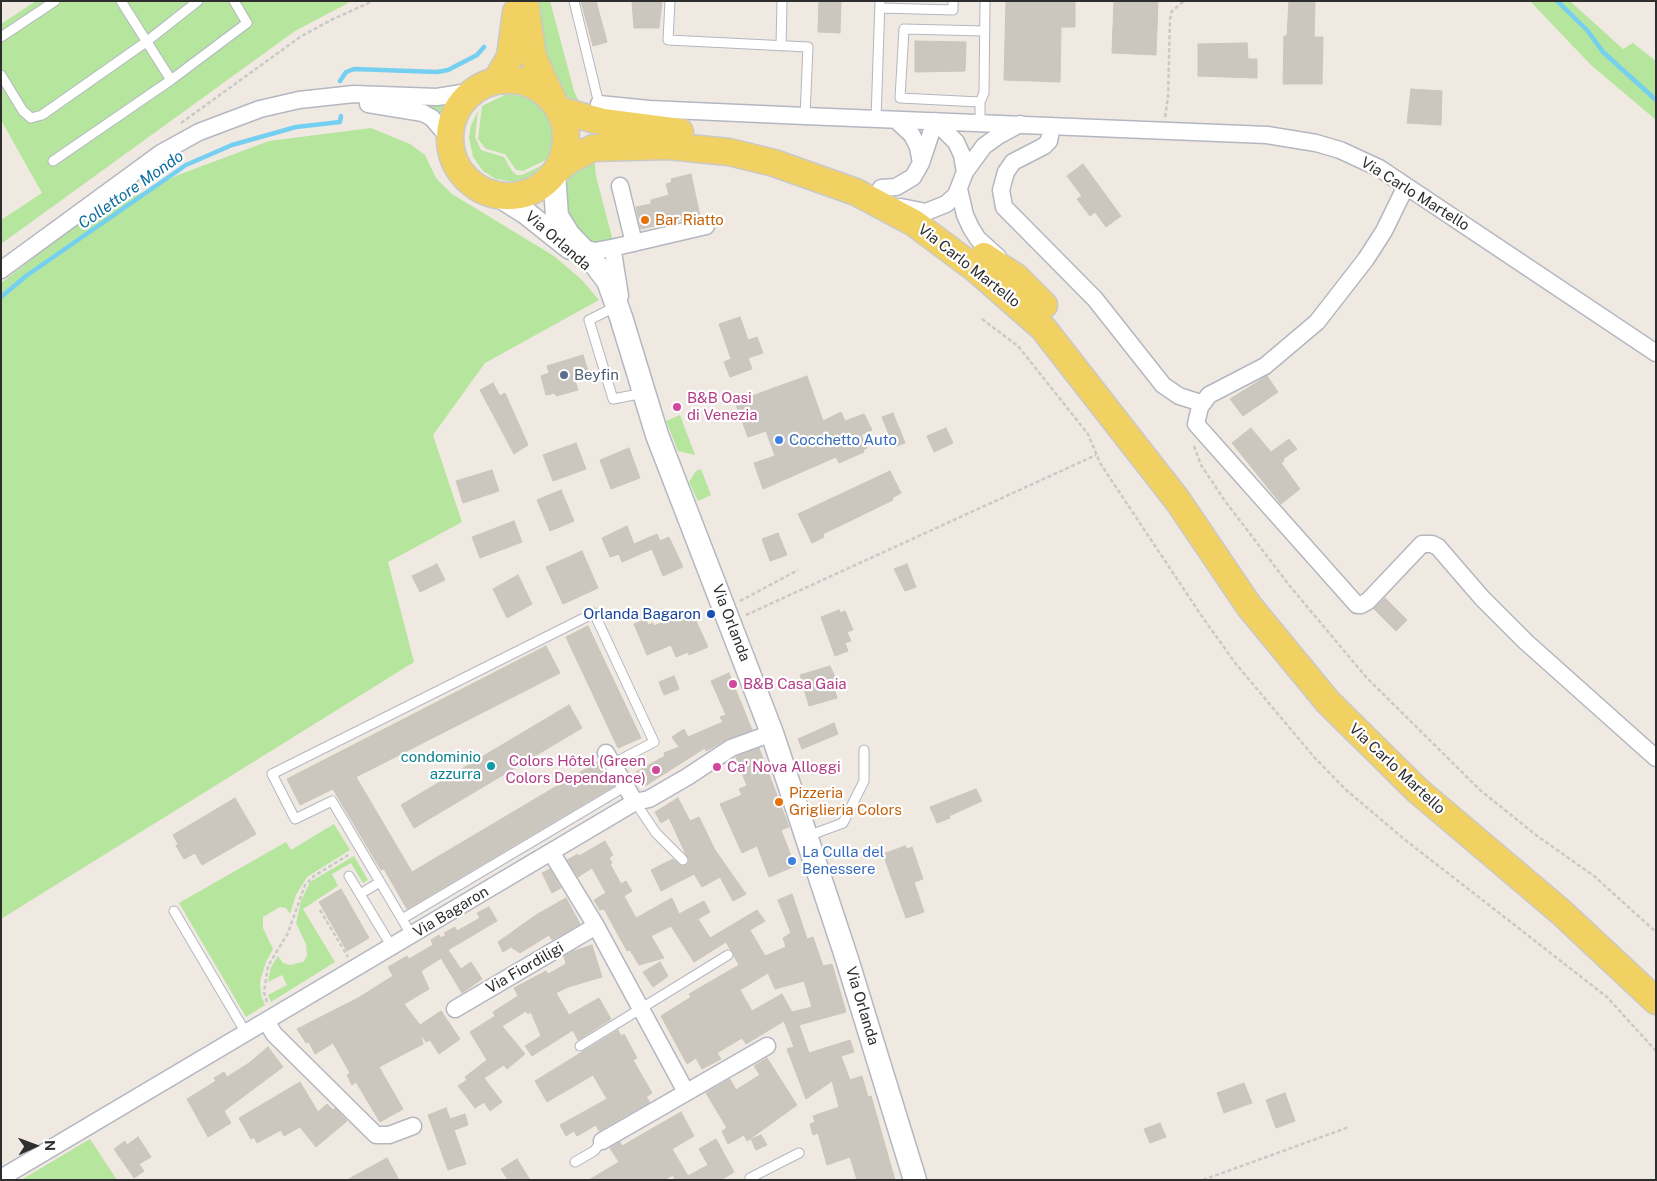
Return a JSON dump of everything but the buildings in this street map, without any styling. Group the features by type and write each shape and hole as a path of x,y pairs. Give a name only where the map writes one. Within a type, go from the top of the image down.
{"main road":[{"path":"516,1 513,45 510,57 485,86 459,107 451,128 450,139 455,160 464,174 476,186 506,196 528,192 547,181 560,163 566,142 564,126 533,57 525,1"},
{"path":"485,86 515,80 526,82 545,93 556,106"},
{"name":"Via Carlo Martello","path":"556,106 579,117 613,124 737,138 781,148 881,188 926,212 1016,277 1079,345 1115,392 1150,443 1178,501"},
{"name":"Via Carlo Martello","path":"554,173 568,161 593,148 668,146 741,155 791,169 856,192 914,223 977,270 1044,328 1178,501 1249,606 1328,702 1417,790 1561,912 1656,1001"},
{"name":"Via Orlanda","path":"554,173 557,216 569,235 600,269 617,306 657,435 772,733 808,836 915,1180"},
{"name":"Via Orlanda","path":"496,194 526,213 572,250 587,264 617,306"}],"street":[{"path":"1,270 103,194 182,140 260,109 299,100 362,94 437,97 485,86"},
{"path":"334,97 423,113 432,118 450,139"},
{"name":"Via Carlo Martello","path":"599,104 649,109 980,122 1267,135 1294,138 1340,150 1361,158 1656,353"},
{"path":"896,120 912,135 918,147 921,163"},
{"path":"881,188 890,189 910,180 921,163 935,121 956,142 970,166"},
{"path":"970,166 980,122"},
{"name":"Via Carlo Martello","path":"741,155 784,161 811,168 845,180 907,210 926,212 946,204 960,189 970,166 990,140 1022,124"},
{"path":"1052,126 1049,141 1044,146 1013,162 1006,172 1000,190 1004,207 1095,299 1163,385 1179,396 1201,404"},
{"path":"620,186 634,243"},
{"path":"1406,186 1384,231 1366,259 1317,322 1265,366 1209,395 1201,404 1196,424 1357,605 1368,601 1422,544 1434,546 1526,642 1656,758"},
{"name":"Via Carlo Martello","path":"960,189 965,215 971,228 978,239 1006,264 1016,277"},
{"path":"582,248 595,251 616,248 706,226"},
{"path":"616,248 613,252 620,295 617,306"},
{"name":"Via Bagaron","path":"1,1178 246,1033 267,1014 412,936 635,802 648,799 687,778 731,748 772,733"},
{"path":"609,758 635,802"},
{"path":"552,852 596,926 686,1092"},
{"name":"Via Fiordiligi","path":"455,1009 596,926"},
{"path":"267,1014 274,1034 376,1135 384,1136 413,1126"},
{"path":"602,1142 767,1046"}],"lane":[{"path":"1,37 55,1"},
{"path":"122,1 171,80"},
{"path":"1,75 23,111 31,118 42,115 146,42 198,1"},
{"path":"53,161 171,80 247,22 234,1"},
{"path":"574,1 599,104"},
{"path":"670,1 668,40 808,47 805,116"},
{"path":"781,46 782,1"},
{"path":"876,119 880,4 953,10 953,1"},
{"path":"980,122 980,102 984,93 985,1"},
{"path":"980,102 900,98 904,29 984,31"},
{"path":"617,306 589,320 613,399 644,392"},
{"path":"412,936 332,801 294,819 272,774 594,613 654,742 609,758"},
{"path":"808,836 843,823 864,781 864,750"},
{"path":"402,919 626,786"},
{"path":"635,802 656,833 683,860"},
{"path":"349,876 392,947"},
{"path":"360,894 380,882"},
{"path":"174,911 246,1033"},
{"path":"580,1046 728,955"},
{"path":"575,1162 594,1151 602,1142"},
{"path":"752,1180 750,1178 799,1153"}],"path":[{"path":"1165,116 1168,97 1170,19 1172,11 1184,1"},
{"path":"1196,424 1194,445 1207,476 1289,586 1366,677 1480,790 1536,835 1594,876 1656,932"},
{"path":"728,615 1096,455"},
{"path":"728,615 798,570"},
{"path":"267,1014 264,993 268,966 288,933 305,885 314,876 360,848"},
{"path":"320,910 348,958"},
{"path":"1203,1180 1349,1127"}],"green space":[{"path":"36,1 352,1 295,31 1,244 1,220 42,193 1,120 1,24"},
{"path":"532,1 550,1 574,91 582,109 572,102 551,78"},
{"path":"1530,1 1570,1 1623,49 1633,43 1656,61 1656,120 1591,65"},
{"path":"507,94 527,97 539,104 549,115 555,128 556,142 552,157 523,171 516,170 505,154 486,149 478,139 482,106"},
{"path":"419,103 433,104 452,103 445,121"},
{"path":"478,111 475,137 481,150 504,157 512,171 517,175 522,175 547,163 542,170 534,176 515,182 496,179 483,171 473,157 469,138 471,125"},
{"path":"371,128 410,144 425,155 436,178 452,194 554,256 582,280 599,300 485,363 433,435 462,522 388,562 414,662 1,919 1,283 79,223 178,175 269,141"},
{"path":"594,156 596,176 613,241 591,244 566,215 566,184 569,177"},
{"path":"680,415 695,455 678,451 666,421"},
{"path":"701,469 711,495 698,501 689,482 696,471"},
{"path":"334,824 350,850 307,877 296,895 290,914 286,908 280,907 263,917 263,928 273,949 266,962 260,981 261,995 265,1005 246,1017 179,903 286,842 291,850"},
{"path":"354,856 368,880 363,883 351,863 332,874 338,886 303,909 335,962 271,1002 268,995 287,985 282,975 268,982 271,967 278,956 283,963 290,965 303,962 307,956 306,944 296,923 301,901 310,882"},
{"path":"90,1139 117,1180 21,1180"}],"waterway":[{"name":"Collettore Mondo","path":"1557,1 1587,30 1603,52 1656,100"},
{"name":"Collettore Mondo","path":"340,81 346,72 354,69 437,72 448,70 477,55 484,47"},
{"name":"Collettore Mondo","path":"1,297 26,276 186,165 232,145 296,127 340,122 341,116"}],"place":[{"name":"Bar Riatto","path":"645,220"},
{"name":"Beyfin","path":"564,375"},
{"name":"B&B Oasi di Venezia","path":"677,407"},
{"name":"Cocchetto Auto","path":"779,440"},
{"name":"Orlanda Bagaron","path":"711,614"},
{"name":"B&B Casa Gaia","path":"733,684"},
{"name":"condominio azzurra","path":"491,766"},
{"name":"Ca' Nova Alloggi","path":"717,767"},
{"name":"Colors Hôtel (Green Colors Dependance)","path":"656,770"},
{"name":"Pizzeria Griglieria Colors","path":"779,802"},
{"name":"La Culla del Benessere","path":"792,861"}]}
